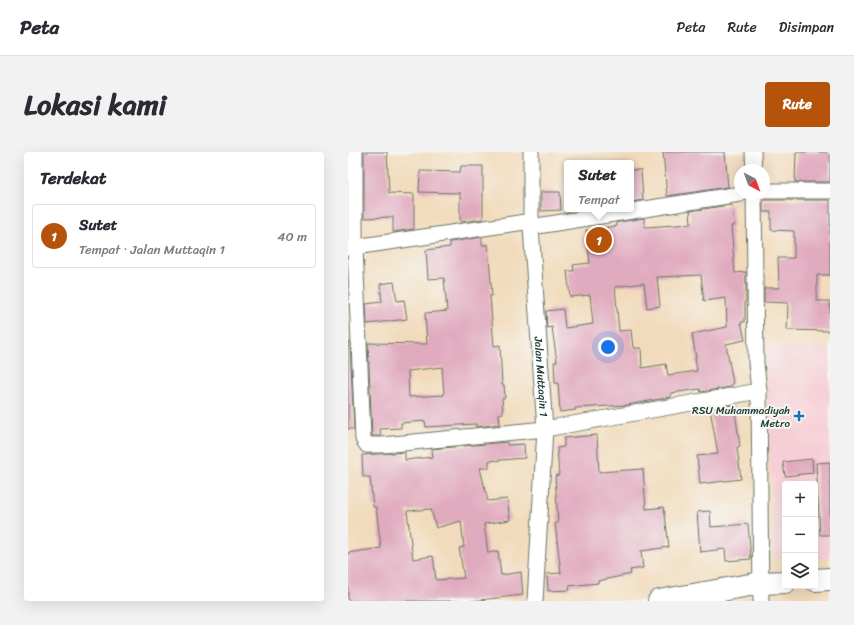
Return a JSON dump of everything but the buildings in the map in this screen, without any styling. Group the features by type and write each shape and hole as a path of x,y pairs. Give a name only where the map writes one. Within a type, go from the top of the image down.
{"main road":[{"path":"818,580 830,579"},
{"path":"659,601 761,592 782,583"}],"street":[{"path":"355,152 351,247 363,439 367,445 383,445 545,429 759,391"},
{"name":"Jalan Muttaqin 1","path":"531,152 532,224 545,429 535,601"},
{"path":"754,152 754,164"},
{"path":"770,191 830,191"},
{"path":"634,209 734,195"},
{"path":"754,200 756,363 759,391 761,592"},
{"path":"351,247 615,212"}],"shaded area":[{"name":"RSU Muhammadiyah Metro","path":"765,348 830,348 830,559 818,558 818,481 782,481 782,558 774,558"}],"place":[{"name":"Sutet","path":"599,240"},
{"name":"RSU Muhammadiyah Metro","path":"799,416"}]}
